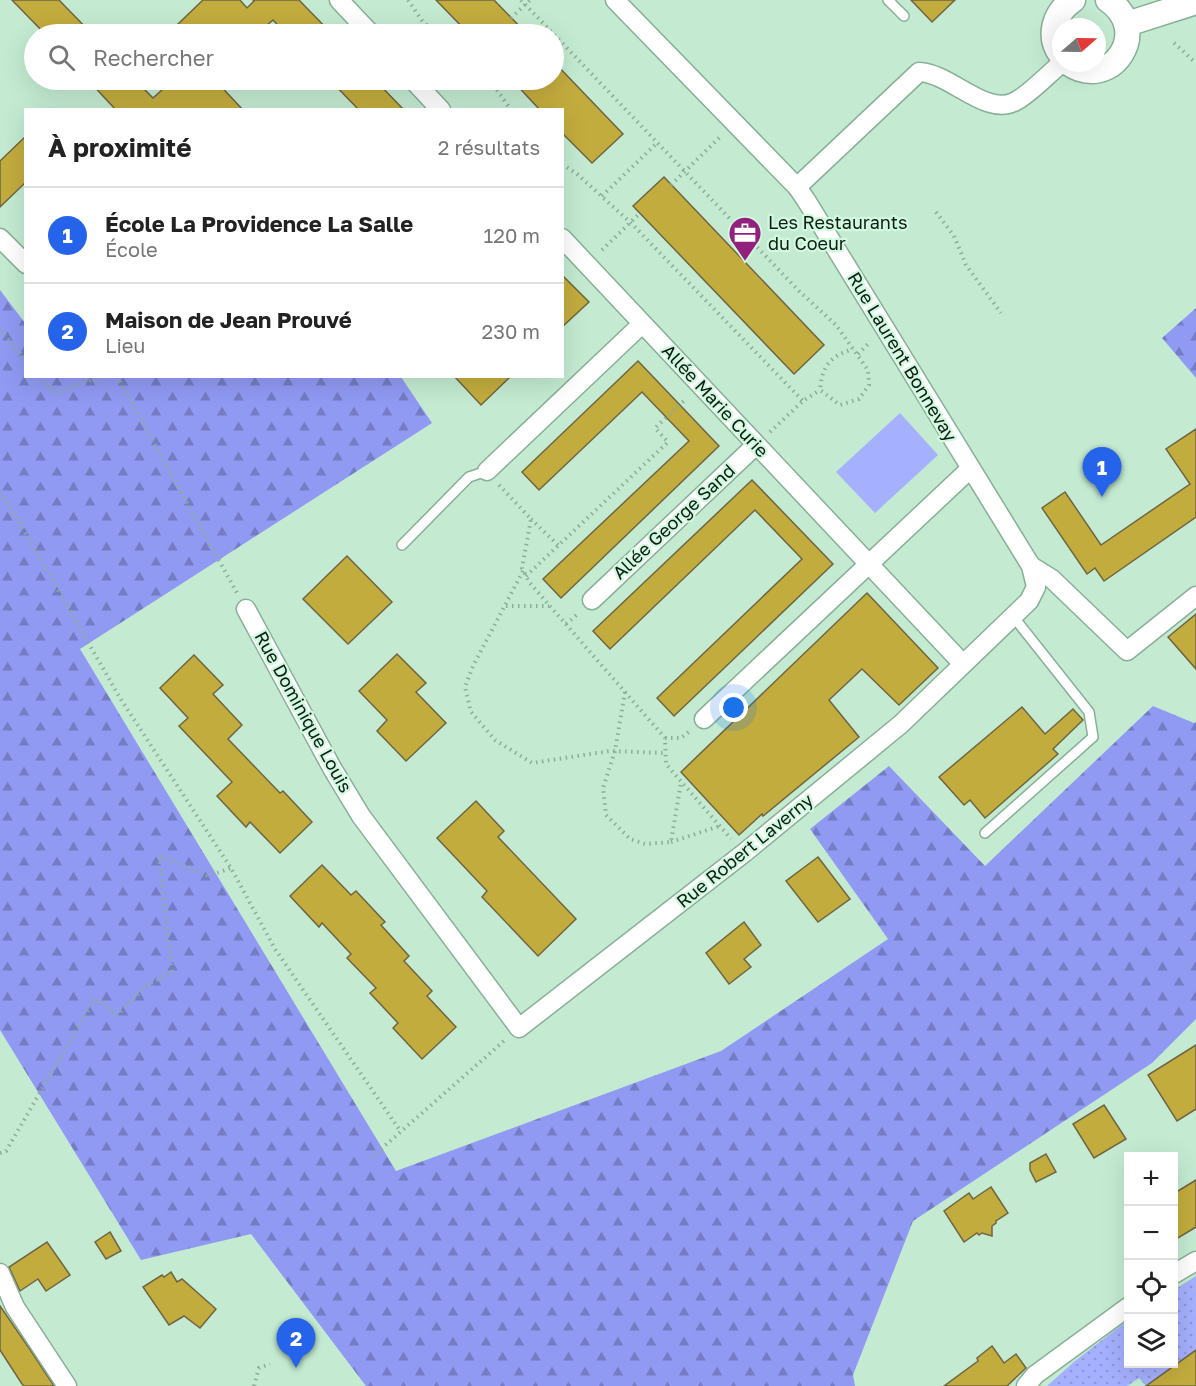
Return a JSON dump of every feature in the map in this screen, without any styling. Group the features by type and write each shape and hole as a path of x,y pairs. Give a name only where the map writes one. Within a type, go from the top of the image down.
{"street":[{"path":"339,0 362,24"},
{"name":"Rue Laurent Bonnevay","path":"615,0 797,187 1031,566"},
{"path":"1106,67 1121,55 1128,35 1123,14 1108,0"},
{"path":"1057,18 1065,2"},
{"path":"1127,24 1196,2"},
{"path":"797,187 919,72 930,72 975,97 1001,106 1015,102 1052,71"},
{"path":"422,90 439,108"},
{"path":"0,238 24,262"},
{"name":"Allée Marie Curie","path":"564,240 963,664"},
{"path":"487,471 642,324"},
{"name":"Allée George Sand","path":"592,600 756,445"},
{"path":"704,719 970,469"},
{"path":"1031,566 1052,579 1127,651 1196,596"},
{"name":"Rue Robert Laverny","path":"519,1028 744,854 901,724 1029,601 1036,587 1031,566"},
{"name":"Rue Dominique Louis","path":"246,609 361,816 519,1028"},
{"path":"1178,1271 1196,1261"},
{"path":"0,1273 15,1307 67,1386"},
{"path":"1026,1386 1035,1375 1124,1310"}],"lane":[{"path":"888,0 904,16"},
{"path":"402,545 469,477 487,471"},
{"path":"985,833 1093,737 1089,712 1012,615"}],"path":[{"path":"408,0 426,24"},
{"path":"521,0 544,24"},
{"path":"511,18 530,0"},
{"path":"1174,43 1196,63"},
{"path":"564,45 799,291 837,325 868,370 869,385 859,399 840,405 820,390"},
{"path":"497,90 510,108"},
{"path":"671,184 734,124"},
{"path":"602,196 657,143"},
{"path":"564,165 577,174 630,222 803,401"},
{"path":"936,212 954,236 966,265 1001,314"},
{"path":"587,264 640,213"},
{"path":"0,330 24,358"},
{"path":"756,445 803,401 820,390 824,368 837,354 853,348"},
{"path":"42,378 55,394 97,378"},
{"path":"118,378 246,609"},
{"path":"666,753 615,751 532,763 495,740 471,712 465,687 473,666 524,573 558,545 668,442 655,428 700,386"},
{"path":"487,471 558,545"},
{"path":"0,492 120,698 231,868 275,948 401,1131"},
{"path":"531,519 522,568 524,573 665,738 666,764 744,854"},
{"path":"506,606 550,606"},
{"path":"625,691 615,751 603,788 606,816 630,839 645,844 671,842 720,826"},
{"path":"671,842 681,781"},
{"path":"0,1153 6,1151 94,998 117,1014 146,986 172,971 159,855 208,876 231,868"},
{"path":"372,1157 519,1028"},
{"path":"254,1386 259,1368 270,1364"}],"shaded area":[{"path":"900,413 938,455 875,513 836,472"},
{"path":"1196,1276 1196,1350 1178,1363 1178,1314 1178,1287"},
{"path":"1124,1323 1124,1368 1171,1368 1146,1386 1139,1378 1127,1386 1047,1386"}],"green space":[{"path":"0,290 24,322 24,378 402,378 432,423 80,649 396,1171 721,1051 888,939 810,829 889,766 985,866 1153,706 1196,722 1196,1019 1152,1063 913,1221 853,1375 855,1386 366,1386 251,1234 141,1260 0,1030"},
{"path":"1196,308 1196,378 1162,338"}],"building":[{"path":"12,0 59,0 82,24 35,24"},
{"path":"203,0 240,0 247,8 253,0 299,0 322,24 277,24 273,20 268,24 178,24"},
{"path":"436,0 494,0 517,24 459,24"},
{"path":"911,0 955,0 932,22"},
{"path":"564,72 623,134 592,163 564,135 564,108 538,108 521,90 564,90"},
{"path":"97,90 145,90 153,98 162,90 224,90 241,108 114,108"},
{"path":"340,90 385,90 402,108 357,108"},
{"path":"24,138 24,184 0,207 0,161"},
{"path":"664,177 824,345 794,374 633,206"},
{"path":"564,277 589,302 564,325"},
{"path":"638,361 719,446 561,598 543,579 689,441 642,392 539,490 522,472"},
{"path":"456,378 509,378 481,405"},
{"path":"1196,429 1196,517 1104,581 1095,568 1087,574 1042,508 1065,492 1101,545 1190,484 1166,449"},
{"path":"752,480 833,564 674,716 657,698 802,559 755,510 610,649 593,631"},
{"path":"347,556 392,602 348,644 303,599"},
{"path":"867,593 938,668 899,705 862,669 829,700 859,737 739,835 681,772"},
{"path":"1196,614 1196,669 1168,637"},
{"path":"397,654 426,683 416,692 446,723 406,761 377,731 387,720 359,691"},
{"path":"194,655 223,685 213,694 242,725 228,739 280,793 283,791 312,822 280,853 250,822 246,827 217,796 232,782 179,726 188,718 160,688"},
{"path":"1022,707 1045,734 1073,709 1083,720 1053,749 1058,754 985,818 970,800 964,805 939,777"},
{"path":"476,801 504,831 498,837 576,919 538,956 482,897 487,891 437,838"},
{"path":"818,857 850,899 818,922 786,881"},
{"path":"322,865 351,895 356,891 385,922 381,925 409,956 404,961 432,991 427,996 456,1027 422,1059 393,1028 398,1023 370,993 376,988 347,958 351,954 322,923 319,927 290,896"},
{"path":"744,922 761,945 744,959 751,967 729,984 706,953"},
{"path":"1196,1045 1196,1109 1177,1121 1148,1075"},
{"path":"1104,1105 1126,1139 1094,1158 1073,1124"},
{"path":"1046,1154 1056,1172 1036,1182 1030,1170 1030,1163"},
{"path":"1196,1180 1196,1227 1178,1238 1178,1206 1178,1191"},
{"path":"991,1187 1008,1213 992,1226 992,1236 977,1233 964,1242 944,1211 969,1193 973,1199"},
{"path":"110,1232 121,1251 106,1259 95,1242"},
{"path":"47,1242 70,1275 46,1291 38,1279 20,1291 9,1267"},
{"path":"171,1272 177,1282 182,1279 216,1309 200,1328 184,1316 169,1325 143,1287"},
{"path":"0,1306 54,1386 24,1386 22,1384 0,1350"},
{"path":"992,1346 1004,1363 1016,1354 1026,1368 1007,1386 944,1386 978,1361 977,1358"},
{"path":"1196,1350 1196,1386 1146,1386 1171,1368 1178,1368 1178,1363"}],"place":[{"name":"Les Restaurants du Coeur","path":"745,262"},
{"name":"École La Providence La Salle","path":"1102,497"},
{"name":"Maison de Jean Prouvé","path":"296,1368"}]}
